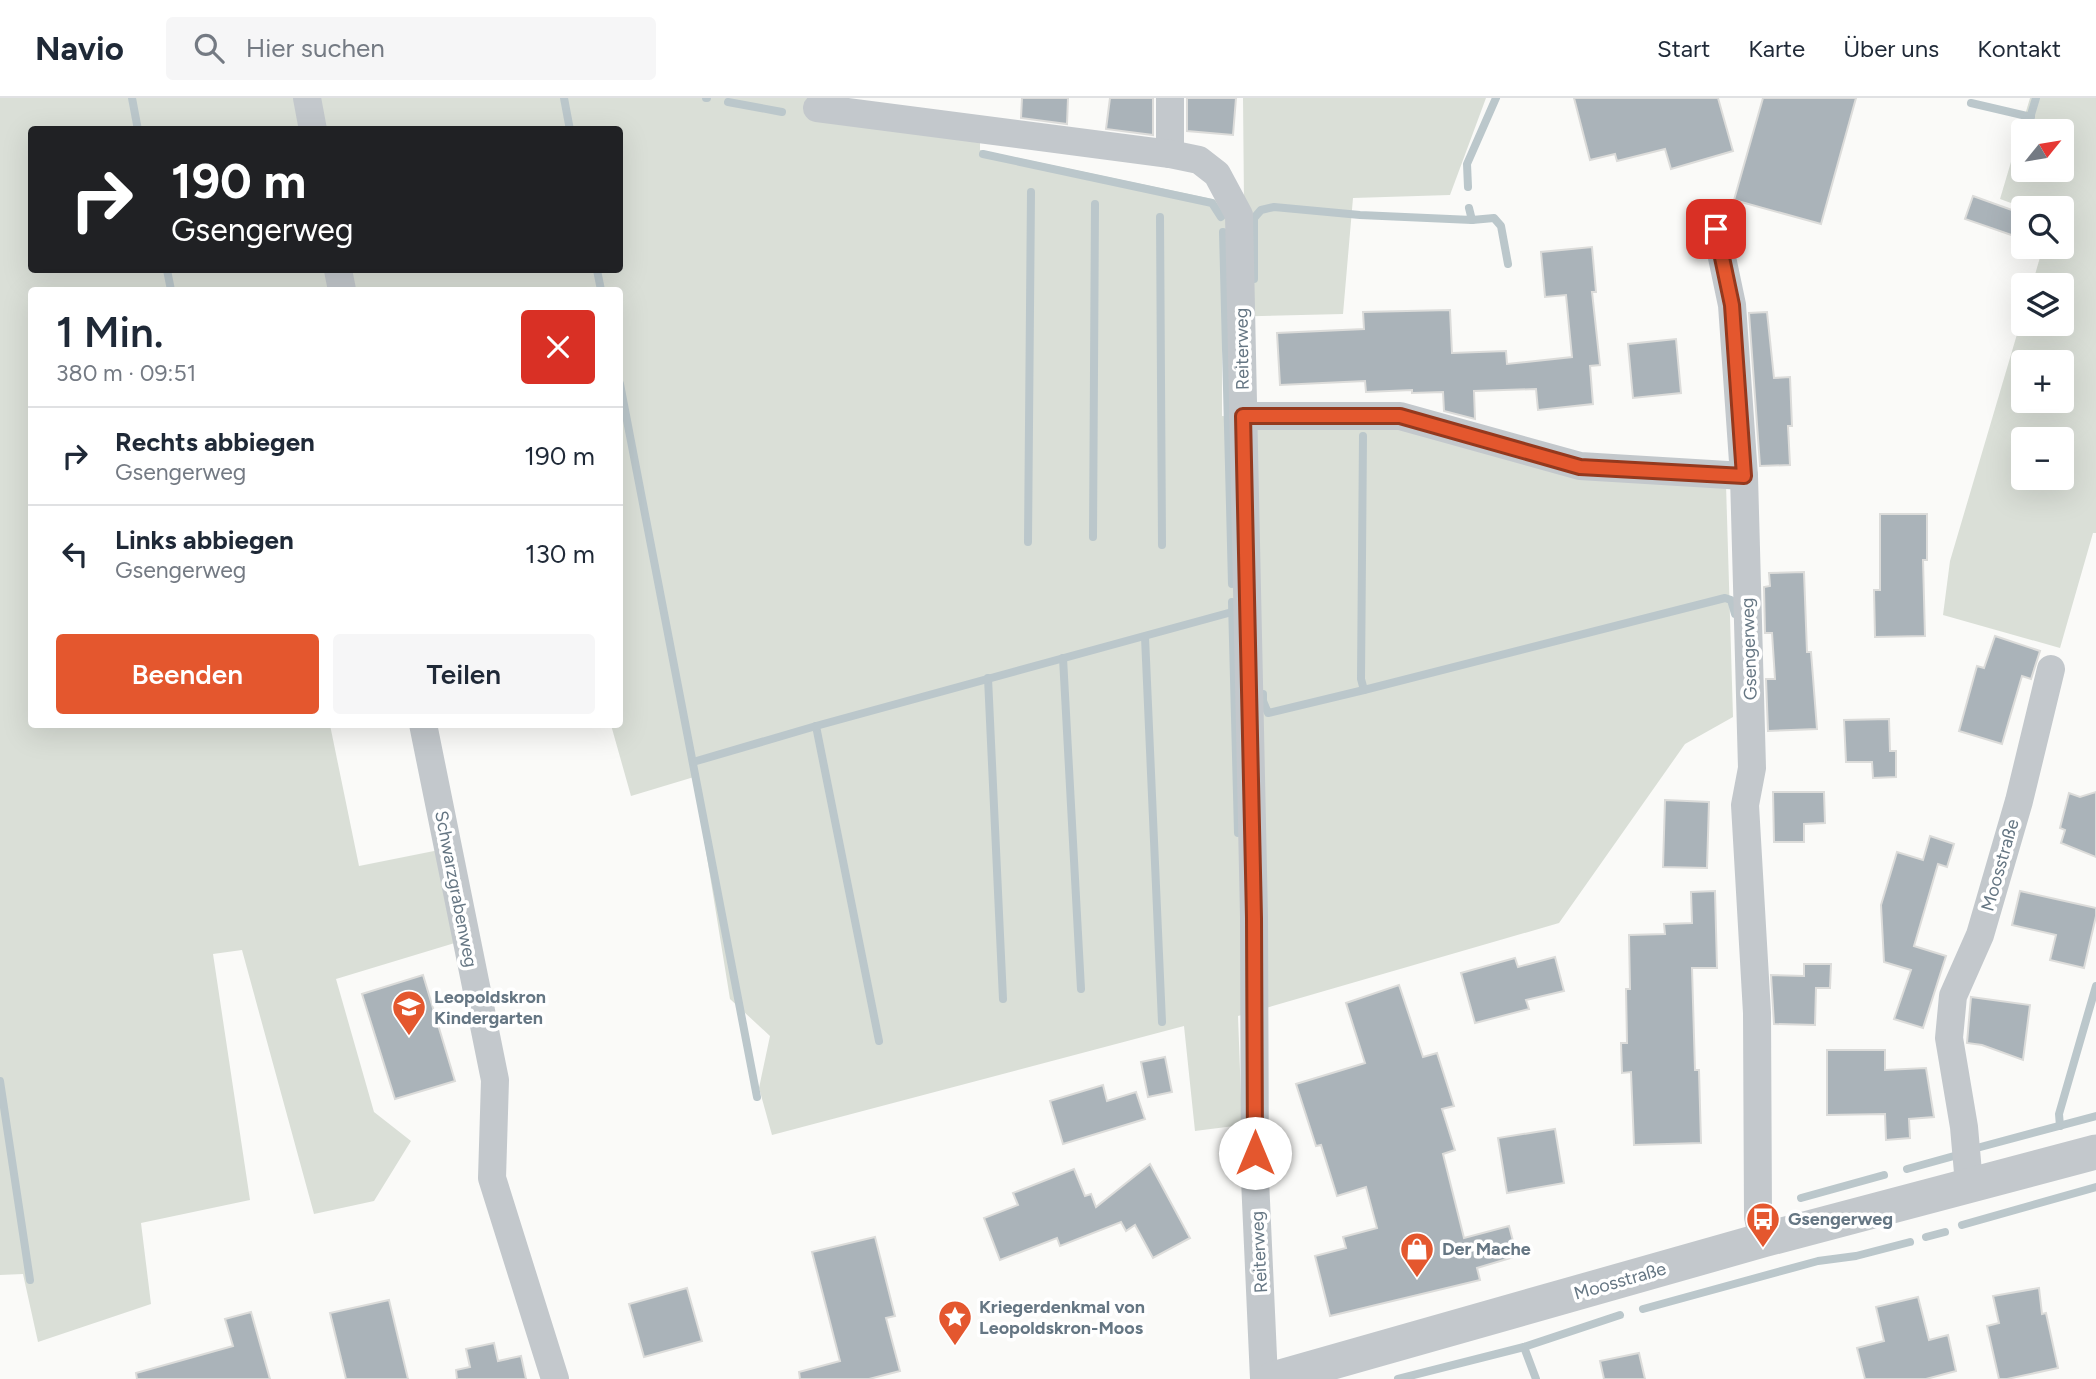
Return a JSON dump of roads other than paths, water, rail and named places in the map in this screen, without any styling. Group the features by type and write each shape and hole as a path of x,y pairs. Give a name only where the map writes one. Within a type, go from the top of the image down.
{"street":[{"path":"307,98 312,126"},
{"path":"1170,98 1170,154"},
{"name":"Reiterweg","path":"817,108 1199,160 1217,174 1239,215 1254,918 1255,1179 1264,1379"},
{"name":"Gsengerweg","path":"1716,229 1732,305 1744,476 1752,768 1745,805 1757,1013 1758,1217 1763,1240"},
{"path":"1243,416 1400,416 1580,467 1744,476"},
{"name":"Moosstraße","path":"1969,1184 1964,1127 1949,1038 1953,996 1980,935 2019,801 2051,669"},
{"name":"Schwarzgrabenweg","path":"425,728 495,1080 492,1178 555,1379"},
{"name":"Moosstraße","path":"1273,1379 1763,1240 2096,1152"}],"waterway":[{"path":"132,98 137,126"},
{"path":"564,98 569,126"},
{"path":"1468,187 1467,164 1496,98"},
{"path":"2030,119 2036,98"},
{"path":"728,102 782,112"},
{"path":"1971,103 2031,117"},
{"path":"983,154 1212,203 1221,217"},
{"path":"1028,542 1031,192"},
{"path":"1093,537 1095,204"},
{"path":"1254,279 1254,218 1261,210 1274,207 1360,215 1472,220 1469,208"},
{"path":"1160,217 1162,545"},
{"path":"1472,220 1494,218 1501,226 1508,264"},
{"path":"1223,232 1232,584"},
{"path":"168,273 170,287"},
{"path":"598,273 600,287"},
{"path":"623,400 757,1097"},
{"path":"1363,436 1361,679 1364,690"},
{"path":"1263,694 1268,713 1725,598 1731,600 1735,614"},
{"path":"1232,602 1238,833"},
{"path":"693,762 1232,612"},
{"path":"1145,637 1162,1022"},
{"path":"1063,658 1081,989"},
{"path":"988,678 1003,999"},
{"path":"816,726 879,1041"},
{"path":"2060,1126 2059,1114 2096,986"},
{"path":"0,1081 30,1280"},
{"path":"1973,1149 2096,1116"},
{"path":"1907,1169 1954,1156"},
{"path":"1801,1198 1884,1175"},
{"path":"1962,1225 2096,1187"},
{"path":"1926,1237 1945,1232"},
{"path":"1643,1309 1818,1261 1856,1256 1910,1242"},
{"path":"1398,1379 1524,1347 1620,1315"},
{"path":"1524,1347 1536,1379"}],"place":[{"name":"Leopoldskron Kindergarten","path":"409,1037"},
{"name":"Gsengerweg","path":"1763,1249"},
{"name":"Der Mache","path":"1417,1279"},
{"name":"Kriegerdenkmal von Leopoldskron-Moos","path":"955,1347"}]}
